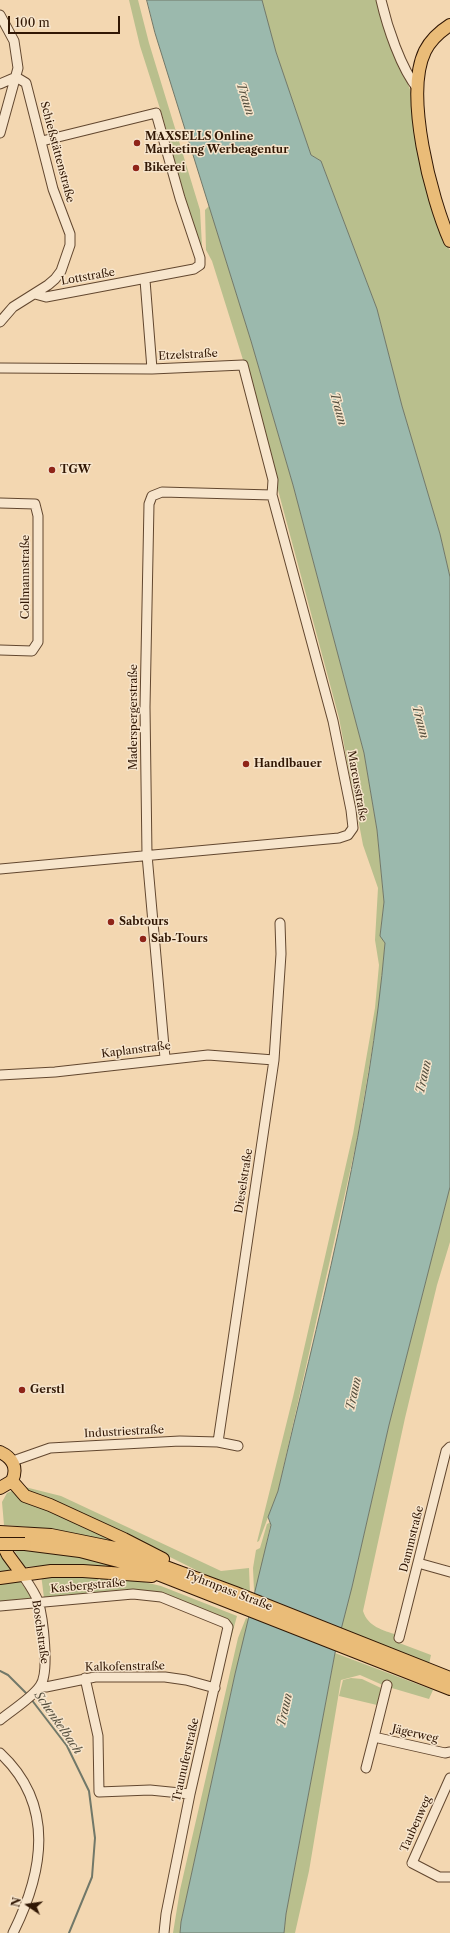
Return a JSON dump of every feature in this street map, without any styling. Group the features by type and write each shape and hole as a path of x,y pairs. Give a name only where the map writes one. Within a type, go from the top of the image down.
{"main road":[{"path":"450,25 437,34 424,51 419,70 418,89 420,140 443,222 450,241"},
{"path":"0,1452 7,1455 13,1461 15,1474 12,1481 0,1488"},
{"path":"12,1481 25,1496 50,1505 124,1539 214,1585"},
{"name":"Pyhrnpass Straße","path":"0,1532 137,1566 163,1577 233,1598 359,1648 450,1689"},
{"name":"Pyhrnpass Straße","path":"0,1544 24,1538 51,1535 115,1548 214,1585 233,1598"},
{"name":"Boschstraße","path":"0,1539 8,1555 22,1574"},
{"path":"0,1578 51,1571 83,1570 163,1577"},
{"name":"Pyhrnpass Straße","path":"359,1648 450,1678"}],"street":[{"path":"380,0 408,77 418,89"},
{"path":"0,15 14,41 18,68 0,133"},
{"path":"0,84 16,77"},
{"name":"Schießstättenstraße","path":"0,322 13,307 48,285 61,270 70,245 70,234 53,189 26,83 16,77"},
{"name":"Lottstraße","path":"35,294 46,297 145,280 194,269 200,265 200,258 180,198 156,113 42,141"},
{"path":"145,280 152,369"},
{"name":"Etzelstraße","path":"0,368 152,369 243,365 273,480 272,495"},
{"name":"Maderspergerstraße","path":"165,1058 147,855 145,707 149,504 152,496 162,492 272,495"},
{"name":"Marcusstraße","path":"0,869 147,855 274,849 339,838 348,835 353,828 351,810 333,721 272,495"},
{"name":"Collmannstraße","path":"0,503 35,504 38,516 39,563 38,642 32,650 0,650"},
{"name":"Dieselstraße","path":"218,1442 274,1060 281,954 280,923"},
{"name":"Kaplanstraße","path":"0,1075 55,1072 165,1058 208,1055 274,1060"},
{"name":"Industriestraße","path":"13,1461 50,1448 180,1441 218,1442 238,1446"},
{"name":"Dammstraße","path":"399,1638 446,1451 450,1447"},
{"path":"418,1563 450,1572"},
{"name":"Boschstraße","path":"22,1574 34,1592 38,1602 46,1662 44,1678 40,1686"},
{"name":"Kasbergstraße","path":"0,1606 133,1594 161,1597 198,1612"},
{"name":"Traunuferstraße","path":"164,1933 166,1914 190,1794 228,1627 225,1623 198,1612"},
{"name":"Kalkofenstraße","path":"40,1686 46,1687 85,1678 165,1677 186,1680 215,1688"},
{"path":"85,1678 98,1736 100,1792 150,1790 190,1794"},
{"name":"Jägerweg","path":"366,1768 387,1685"},
{"path":"0,1720 40,1686"},
{"name":"Jägerweg","path":"374,1737 445,1753 450,1752"},
{"path":"0,1753 18,1771 32,1797 37,1812 38,1828 36,1863 30,1891 22,1916 13,1933"},
{"name":"Taubenweg","path":"450,1778 412,1864 439,1877 450,1877"}],"green space":[{"path":"129,0 138,0 149,43 200,210 202,246 198,245 163,118 140,46"},
{"path":"262,0 380,0 387,27 412,95 412,118 421,164 444,240 450,250 450,577 440,534 402,406 377,309 321,161 311,155 276,52"},
{"path":"209,206 251,341 293,485 364,753 377,830 384,902 380,935 385,943 379,1007 357,1140 278,1491 259,1541 257,1542 293,1397 353,1134 375,1008 379,965 375,940 378,888 363,845 339,718 244,363 212,261 206,250 205,210"},
{"path":"450,1187 450,1242 437,1285 405,1418 363,1611 368,1621 372,1624 397,1635 394,1641 431,1655 429,1664 340,1629 352,1587 389,1425"},
{"path":"25,1487 61,1496 221,1571 249,1568 250,1594 218,1581 146,1545 32,1494"},
{"path":"14,1490 140,1551 106,1541 73,1534 39,1528 4,1525 2,1502 7,1493"},
{"path":"271,1522 256,1592 254,1591 253,1568 256,1550 260,1548 267,1524"},
{"path":"14,1550 44,1552 86,1558 114,1565 129,1570 127,1578 161,1586 237,1616 226,1656 218,1660 226,1624 159,1593 126,1589 44,1598 40,1566 25,1567"},
{"path":"0,1554 33,1599 0,1602"},
{"path":"246,1618 249,1619 235,1674 181,1922 180,1933 173,1933 180,1890 238,1638"},
{"path":"335,1653 433,1690 429,1699 385,1686 360,1675 341,1680 309,1871 295,1933 284,1933 286,1914"},
{"path":"351,1678 362,1679 381,1688 377,1705 339,1696 343,1680"}],"water":[{"name":"Traun","path":"147,0 262,0 276,52 311,155 321,161 377,309 402,406 440,534 450,577 450,1187 389,1425 352,1587 335,1653 286,1914 284,1933 180,1933 181,1922 235,1674 271,1525 268,1517 278,1491 331,1266 358,1137 378,1008 385,943 380,936 384,902 377,830 364,753 293,485 251,341 155,33"}],"waterway":[{"name":"Schenkelbach","path":"0,1671 8,1675 28,1695"},
{"name":"Schenkelbach","path":"31,1699 67,1746 89,1791 95,1838 92,1877 69,1933"}],"place":[{"name":"MAXSELLS Online Marketing Werbeagentur","path":"137,143"},
{"name":"Bikerei","path":"136,168"},
{"name":"TGW","path":"52,470"},
{"name":"Handlbauer","path":"246,764"},
{"name":"Sabtours","path":"111,922"},
{"name":"Sab-Tours","path":"143,939"},
{"name":"Gerstl","path":"22,1390"}]}
